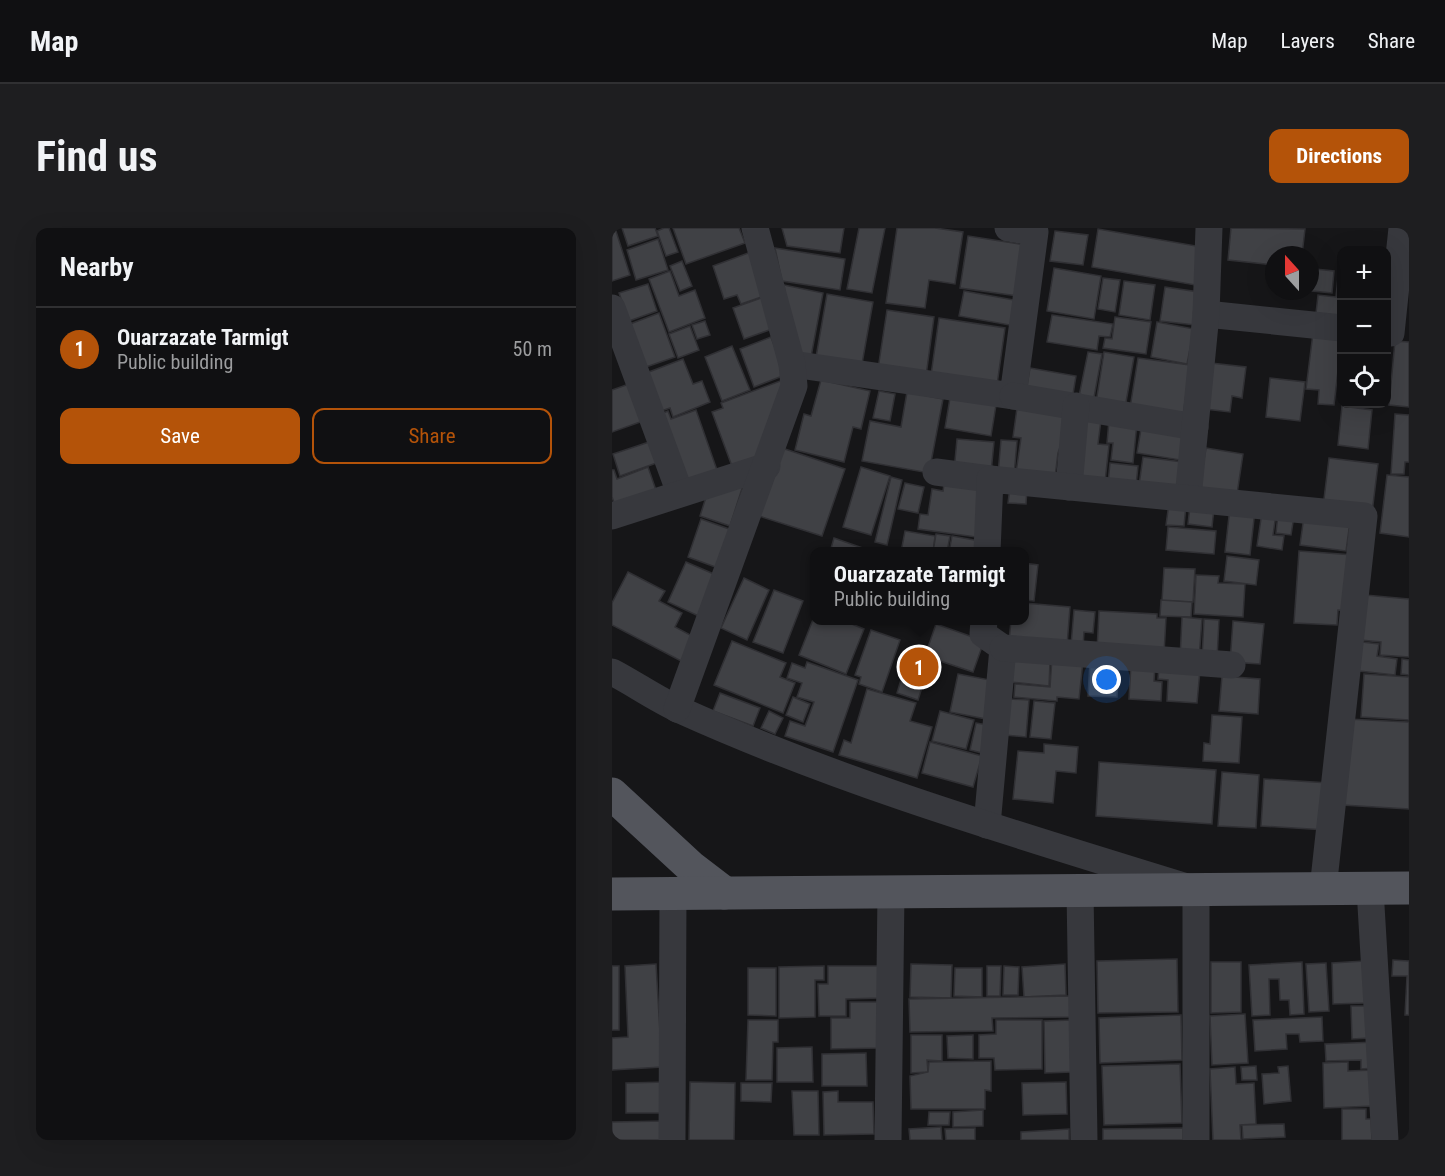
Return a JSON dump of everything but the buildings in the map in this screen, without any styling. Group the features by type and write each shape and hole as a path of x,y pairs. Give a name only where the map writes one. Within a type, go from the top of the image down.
{"main road":[{"path":"612,794 691,867 725,893"},
{"path":"612,894 1409,888"}],"street":[{"path":"677,708 767,466 794,386 792,364 755,228"},
{"path":"1008,228 1035,232 1013,396"},
{"path":"1188,498 1206,314 1209,228"},
{"path":"1395,334 1402,228"},
{"path":"612,308 680,493"},
{"path":"1206,314 1337,328"},
{"path":"792,364 1013,396 1195,427"},
{"path":"1069,487 1076,406"},
{"path":"612,516 767,466"},
{"path":"936,472 1364,516 1323,889"},
{"path":"987,547 990,479"},
{"path":"984,625 983,634 1003,648 1232,664"},
{"path":"987,825 1003,648"},
{"path":"612,672 677,708 800,761 987,825 1196,890 1196,1140"},
{"path":"1370,889 1385,1140"},
{"path":"1080,891 1084,1140"},
{"path":"888,1140 891,892"},
{"path":"672,1140 673,893"}],"place":[{"name":"Ouarzazate Tarmigt","path":"919,667"}]}
